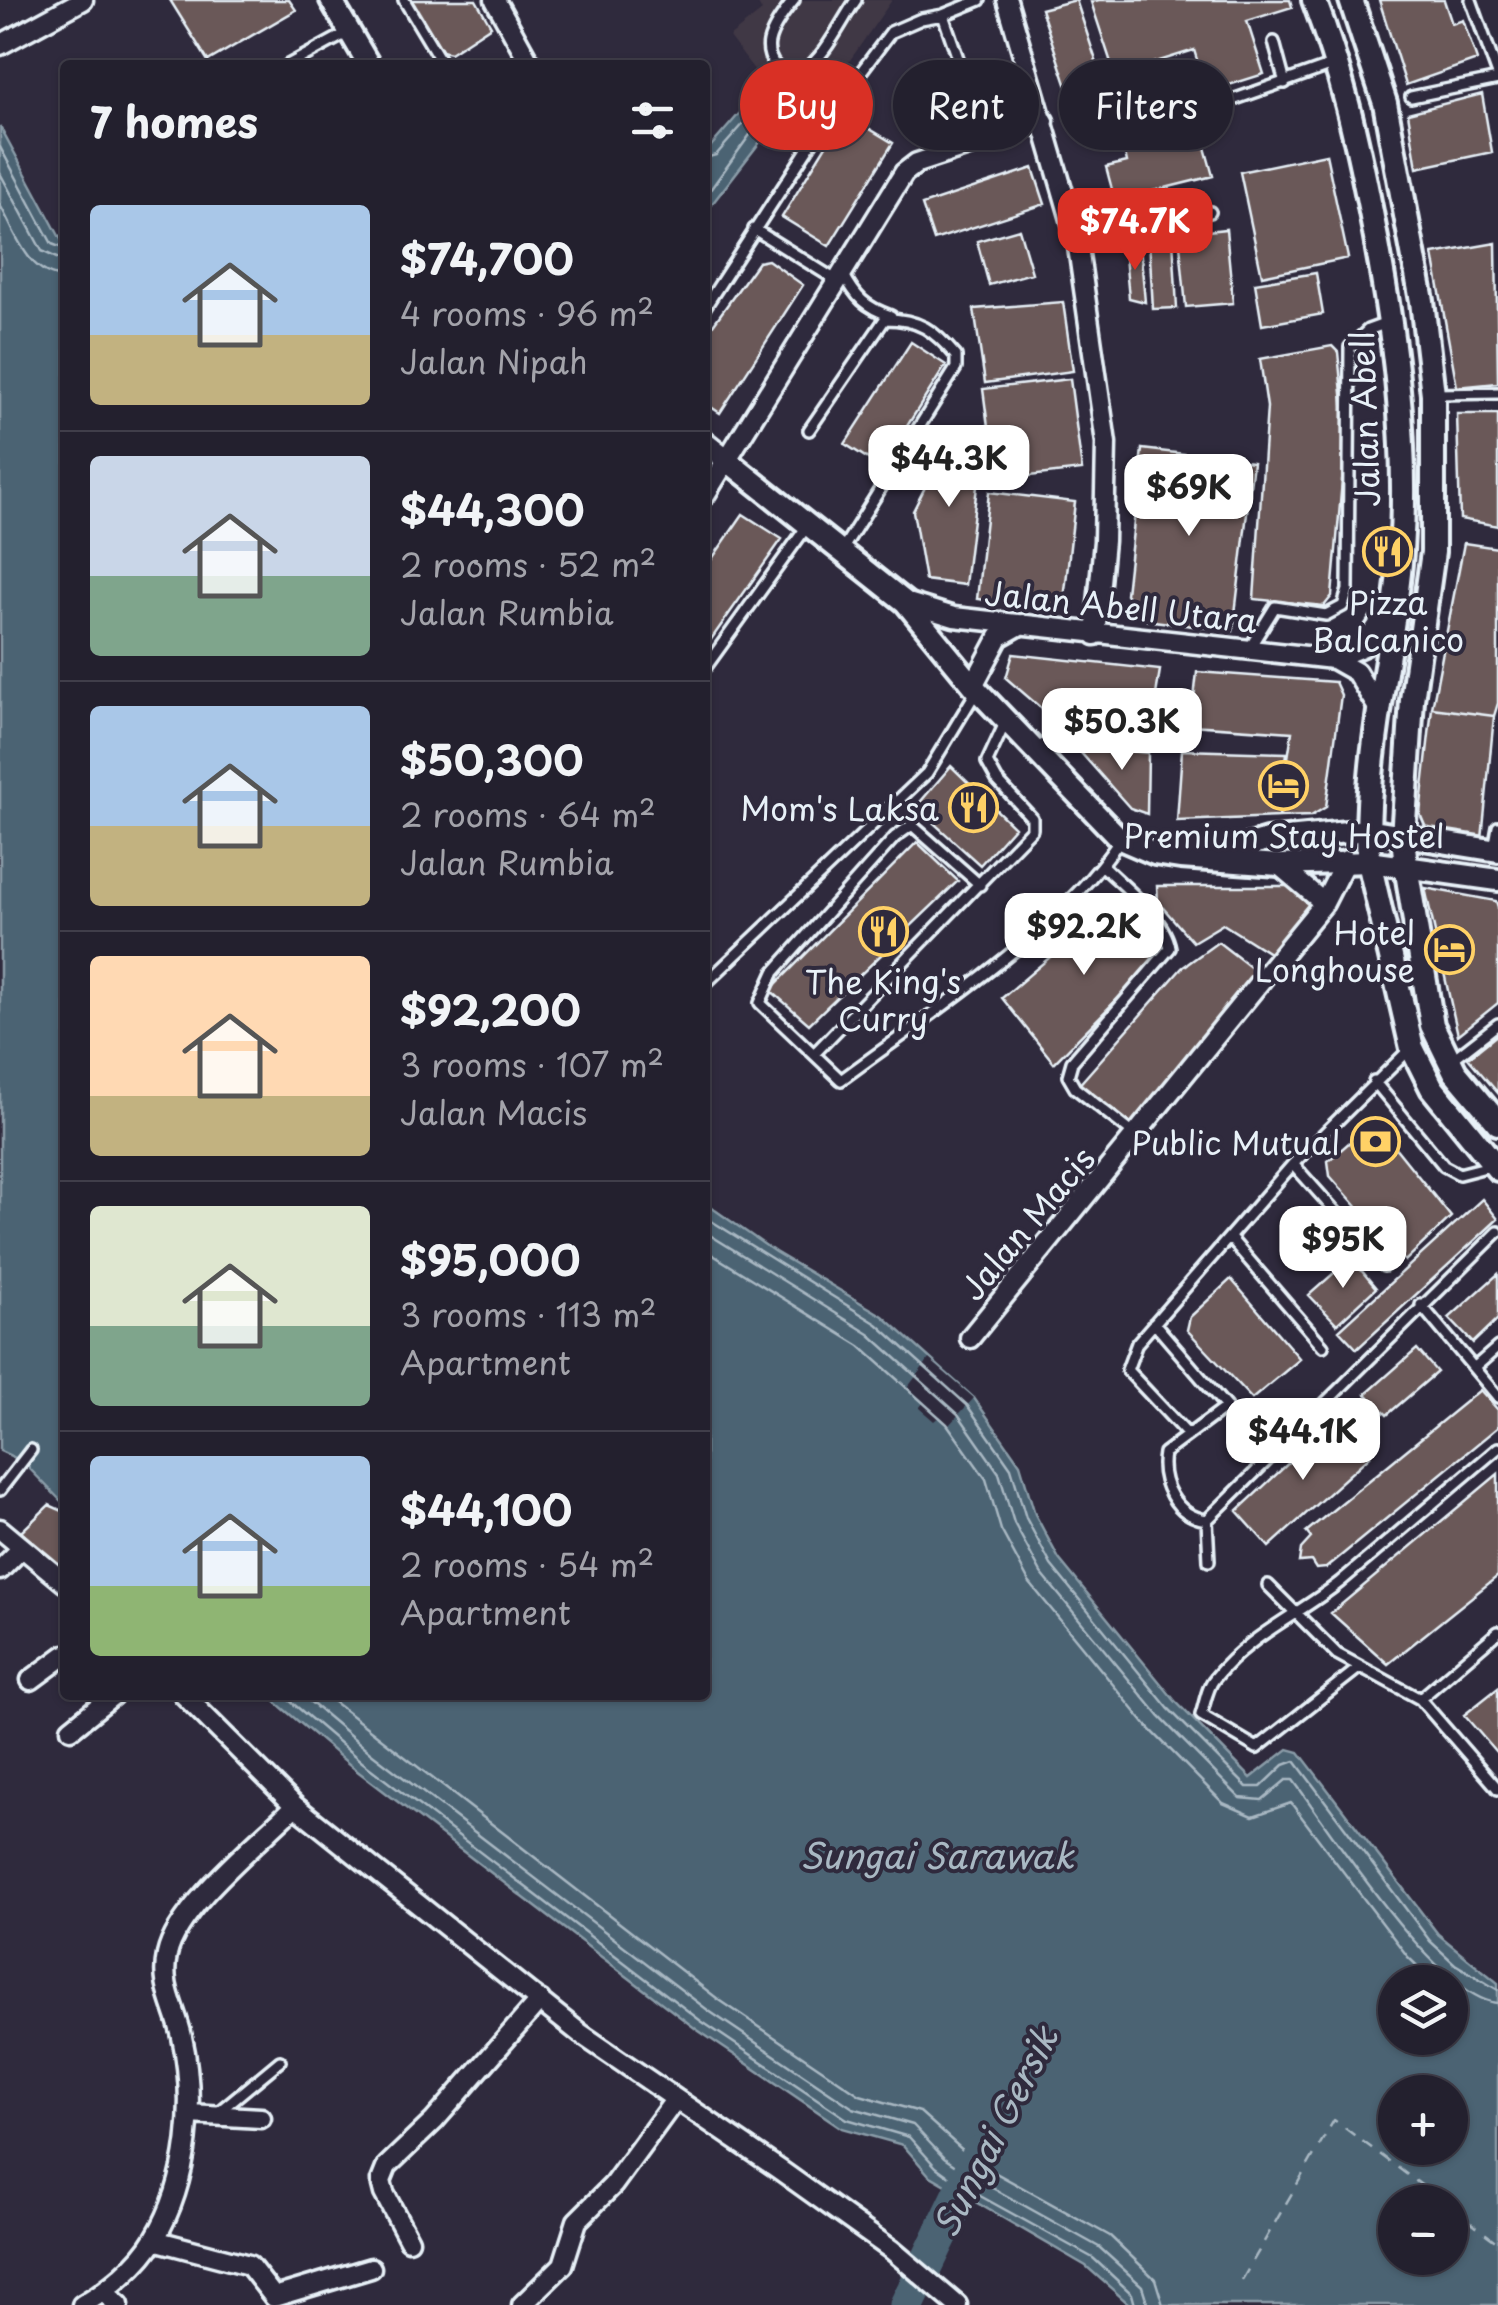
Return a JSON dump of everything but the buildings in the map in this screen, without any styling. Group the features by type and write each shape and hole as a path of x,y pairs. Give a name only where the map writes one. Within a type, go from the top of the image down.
{"main road":[{"name":"Jalan Abell","path":"1314,0 1357,128 1393,321 1402,401 1400,552 1378,708 1367,830 1357,861 1412,1048 1432,1088 1496,1167"},
{"name":"Jalan Abell","path":"1351,0 1385,103 1422,301 1432,394 1433,552 1412,700 1402,837 1432,1025 1450,1061 1498,1123"}],"street":[{"path":"0,45 83,0"},
{"path":"331,0 366,60"},
{"path":"496,0 528,60"},
{"path":"1007,0 1077,240 1106,443 1104,541 1095,635"},
{"path":"1039,123 1044,121"},
{"path":"710,487 904,173 956,150"},
{"path":"710,446 905,602 975,687 1120,839 1155,854 1201,860 1279,865 1357,861 1498,880"},
{"path":"1334,660 1364,646 1394,600"},
{"name":"Jalan Abell Utara","path":"905,602 954,617 1334,660"},
{"path":"975,687 999,638 1022,624"},
{"path":"1334,660 1356,672 1378,708"},
{"path":"1201,860 1267,840 1367,830 1496,851"},
{"name":"Jalan Macis","path":"970,1338 1138,1137 1357,861"},
{"path":"1279,865 1324,904"},
{"path":"0,1529 60,1580"},
{"path":"0,1570 22,1548"},
{"path":"31,1680 60,1659"},
{"path":"71,1729 108,1700"},
{"path":"189,1700 295,1806 540,2000 892,2250 957,2305"},
{"path":"82,2305 103,2292 154,2240 174,2195 190,2114 182,2036 166,1992 167,1955 181,1922 295,1806"},
{"path":"409,2240 384,2193 381,2181 387,2166 434,2121 540,2000"},
{"path":"522,2305 563,2265 578,2221 613,2185 676,2100"},
{"path":"190,2114 261,2118"},
{"path":"154,2240 249,2265 274,2296 371,2268"},
{"path":"103,2292 118,2305"}],"lane":[{"path":"404,0 440,60"},
{"path":"778,0 785,12"},
{"path":"794,0 769,42 770,60 793,75 807,70 856,0"},
{"path":"710,299 891,32 980,0"},
{"path":"1411,97 1498,77 1470,0"},
{"path":"943,15 959,60"},
{"path":"297,60 348,33"},
{"path":"1274,42 1286,83"},
{"path":"1233,101 1338,63"},
{"path":"1077,240 1210,212"},
{"path":"754,229 840,278 868,308 898,319"},
{"path":"809,430 884,319 914,319 939,336 956,356 956,368 841,552"},
{"path":"1248,650 1275,606 1326,615 1343,606 1348,590 1350,347 1368,330 1393,321"},
{"path":"1432,394 1498,392"},
{"path":"710,661 808,525"},
{"path":"710,979 927,773 956,731 975,687"},
{"path":"814,1054 1032,830 1032,818 997,780 988,762 1006,721"},
{"path":"1034,750 1064,732 1152,727"},
{"path":"980,885 912,824 894,837 774,972 760,1003 842,1080 980,977 1102,866 1120,839"},
{"path":"1496,851 1498,827"},
{"path":"1102,866 1141,904 1170,948 1072,1062 1068,1076 1076,1088 1138,1137"},
{"path":"1450,1061 1498,1024"},
{"path":"1186,1434 1126,1370 1137,1343 1293,1164 1412,1048"},
{"path":"1374,1081 1444,1166 1459,1174 1496,1167"},
{"path":"1293,1164 1384,1266"},
{"path":"1209,1561 1207,1520 1497,1235"},
{"path":"1230,1238 1323,1346"},
{"path":"1421,1306 1498,1397"},
{"path":"1154,1323 1226,1408 1164,1453 1162,1483 1186,1511 1207,1520"},
{"path":"1474,1368 1498,1347"},
{"path":"1360,1667 1257,1748 1202,1715 1213,1680 1292,1611 1327,1592 1498,1448"},
{"path":"0,1490 31,1450"},
{"path":"1268,1585 1337,1654 1420,1699 1496,1781"},
{"path":"1420,1699 1498,1632"},
{"path":"214,2115 280,2061"}],"shaded area":[{"path":"756,0 892,0 850,60 747,60 729,37 762,11"}],"water":[{"path":"740,113 740,150 754,150 710,207 710,147"},
{"path":"0,126 60,238 60,1500 22,1461 0,1451"},
{"name":"Sungai Sarawak","path":"710,1206 775,1252 883,1316 974,1398 1020,1464 1035,1514 1059,1559 1176,1702 1251,1778 1288,1749 1299,1752 1438,1934 1498,1983 1498,2305 1130,2305 1086,2266 929,2175 903,2145 842,2128 696,2029 356,1770 273,1700 710,1700"}],"pier":[{"path":"929,1359 974,1398 949,1425 940,1416 934,1421 919,1408 924,1402 908,1387"}],"waterway":[{"name":"Sungai Gersik","path":"907,2305 980,2153"}],"ferry route":[{"path":"1242,2280 1334,2120 1421,2185"},
{"path":"1468,2220 1498,2243"}],"place":[{"name":"Pizza Balcanico","path":"1388,552"},
{"name":"Premium Stay Hostel","path":"1284,785"},
{"name":"Mom's Laksa","path":"974,808"},
{"name":"The King's Curry","path":"883,931"},
{"name":"Hotel Longhouse","path":"1450,950"},
{"name":"Public Mutual","path":"1375,1142"}]}
